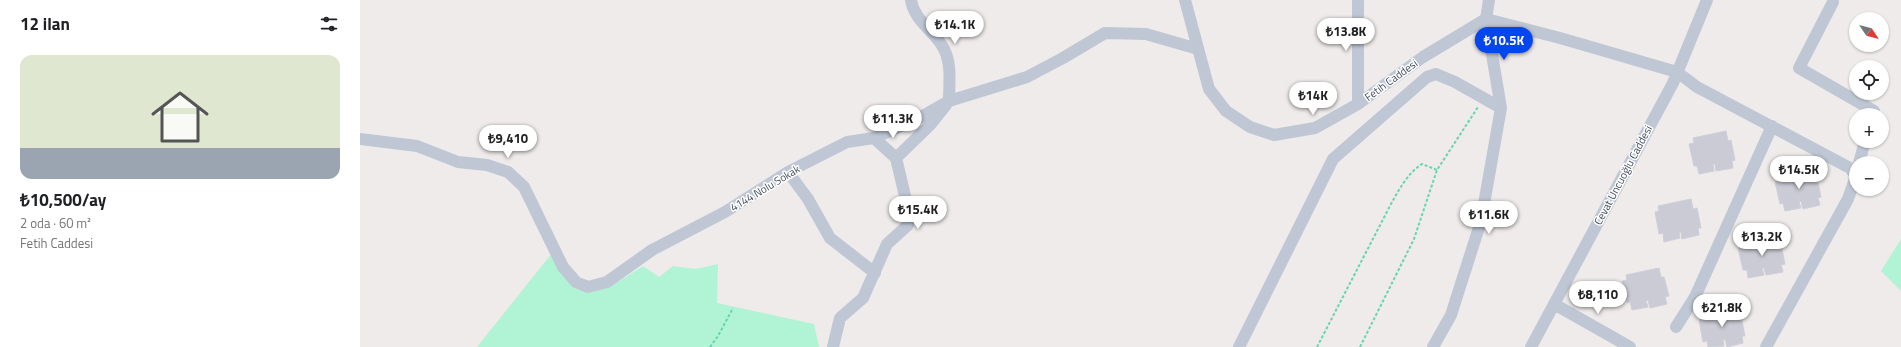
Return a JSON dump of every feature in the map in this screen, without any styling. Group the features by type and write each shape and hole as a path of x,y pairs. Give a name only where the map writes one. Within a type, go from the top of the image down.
{"street":[{"path":"896,158 930,125 949,101 950,69 944,48 922,23 912,6 911,0"},
{"name":"Fetih Caddesi","path":"1185,0 1209,89 1226,111 1250,127 1274,135 1315,128 1358,104 1423,56 1486,19"},
{"path":"1358,0 1358,104"},
{"path":"1433,347 1451,315 1481,221 1500,108 1486,19 1489,0"},
{"name":"Cevat Uncuoğlu Caddesi","path":"1531,347 1677,72 1707,0"},
{"path":"1833,2 1799,68 1869,108"},
{"path":"1486,19 1560,38 1677,72 1697,87 1849,167"},
{"name":"4144 Nolu Sokak","path":"360,139 417,146 458,162 487,165 508,172 524,187 563,267 576,282 588,287 607,282 652,250 725,212 788,172 847,142 874,138 921,117 949,101 1027,78 1105,33 1146,34 1198,49"},
{"path":"1239,347 1334,159 1427,77 1436,74 1455,82 1500,108"},
{"path":"1676,327 1695,297 1772,126"},
{"path":"834,347 840,318 863,298 887,244 908,224 905,196 896,158 874,138"},
{"path":"788,172 808,199 830,238 875,273"},
{"path":"1766,347 1849,196"},
{"path":"1554,304 1630,347"}],"path":[{"path":"1360,347 1414,239 1437,170 1484,98"},
{"path":"1317,347 1392,202 1404,182 1414,169 1422,164 1437,170"},
{"path":"710,347 718,336 733,308"}],"green space":[{"path":"1901,239 1901,291 1881,271"},
{"path":"552,253 573,282 618,282 643,266 659,277 673,266 696,269 718,264 717,303 814,324 819,347 477,347"}],"building":[{"path":"1726,131 1728,141 1731,140 1735,160 1732,161 1733,168 1716,171 1715,164 1713,164 1714,171 1699,174 1697,166 1694,166 1689,144 1694,143 1693,138"},
{"path":"1812,169 1814,178 1817,178 1821,197 1818,198 1820,205 1803,209 1801,201 1799,202 1801,208 1785,211 1783,203 1780,204 1775,182 1780,181 1779,176"},
{"path":"1691,199 1693,209 1697,208 1701,228 1698,228 1699,235 1682,239 1681,232 1679,232 1680,238 1664,242 1663,233 1659,234 1655,212 1659,211 1658,206"},
{"path":"1775,235 1777,245 1781,244 1785,264 1781,265 1783,272 1766,275 1764,268 1762,268 1764,275 1748,278 1747,270 1743,270 1738,248 1743,247 1742,242"},
{"path":"1659,268 1661,277 1664,277 1669,296 1665,297 1667,304 1650,308 1648,300 1646,301 1648,307 1632,310 1630,302 1627,303 1622,281 1627,280 1626,275"},
{"path":"1736,307 1738,317 1741,316 1745,336 1742,336 1743,343 1727,347 1725,339 1723,340 1724,346 1708,347 1707,341 1703,342 1699,320 1703,319 1702,314"}]}
